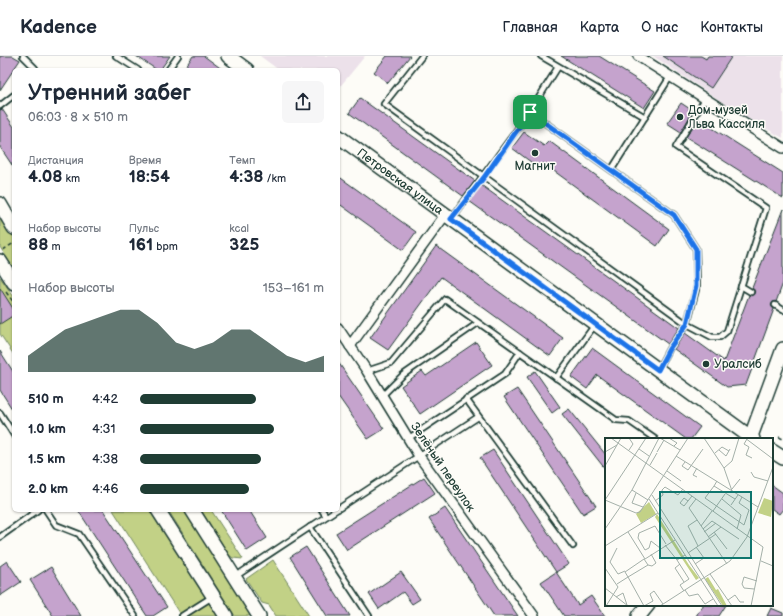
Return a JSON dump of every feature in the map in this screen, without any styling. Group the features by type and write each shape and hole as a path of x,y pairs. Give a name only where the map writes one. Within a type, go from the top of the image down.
{"main road":[{"path":"228,56 244,68"},
{"name":"Петровская улица","path":"340,137 751,438"},
{"path":"0,204 12,225"},
{"path":"0,261 12,280"},
{"path":"751,438 783,349"},
{"path":"773,452 783,458"},
{"path":"159,512 226,616"},
{"path":"193,512 259,616"},
{"path":"639,616 647,606"}],"street":[{"path":"638,56 783,148"},
{"path":"350,346 448,217"},
{"name":"Зелёный переулок","path":"340,331 367,371 419,456 534,616"}],"lane":[{"path":"23,56 35,68"},
{"path":"116,56 135,68"},
{"path":"169,68 178,56"},
{"path":"422,56 384,104 687,324 712,337 720,337 727,331 766,208 676,147 705,99"},
{"path":"541,56 645,118"},
{"path":"448,217 485,176 530,112 558,67"},
{"path":"612,169 670,77"},
{"path":"0,106 12,97"},
{"path":"530,112 612,169 674,215 696,249 696,286 687,324 669,349 658,370"},
{"path":"741,286 751,292"},
{"path":"367,371 391,363 445,299 616,420 629,421 654,438"},
{"path":"775,305 783,310"},
{"path":"382,396 403,375 478,323"},
{"path":"556,378 595,324"},
{"path":"409,438 505,374 520,352"},
{"path":"466,399 573,546"},
{"path":"0,413 12,431"},
{"path":"340,507 478,417"},
{"path":"0,537 35,512"},
{"path":"47,512 56,525 79,534 135,616"},
{"path":"323,512 326,516"},
{"path":"234,577 332,512"},
{"path":"310,527 369,616"},
{"path":"182,616 213,596"}],"path":[{"path":"0,252 12,244"}],"shaded area":[{"path":"260,56 365,56 340,87 340,68 276,68"},
{"path":"653,56 783,56 783,138 742,115"}],"green space":[{"path":"0,215 12,235 12,266 0,247"},
{"path":"0,277 12,294 12,352 0,334"},
{"path":"114,512 150,512 217,616 181,616"},
{"path":"169,512 187,512 252,616 235,616"},
{"path":"202,512 212,512 243,559 233,558 229,555"},
{"path":"273,560 309,616 276,616 269,605 262,603 246,579"}],"building":[{"path":"0,56 13,56 20,60 15,68 12,68 12,72 0,90"},
{"path":"136,56 170,56 161,68 154,68"},
{"path":"193,56 204,56 220,68 184,68"},
{"path":"387,56 410,56 388,83 374,72"},
{"path":"561,56 599,56 655,91 644,108"},
{"path":"663,56 701,56 706,59 708,56 732,56 711,88"},
{"path":"360,98 475,181 463,196 349,113"},
{"name":"Дом-музей Льва Кассиля","path":"681,103 693,111 681,132 667,123"},
{"path":"2,109 12,124 12,165 0,147 0,110"},
{"path":"698,119 783,173 783,198 686,137"},
{"path":"524,132 544,146 549,141 669,229 657,246 543,163 539,168 512,148"},
{"path":"340,177 416,232 403,250 340,204"},
{"path":"481,185 679,328 668,344 469,201"},
{"path":"783,209 783,283 776,302 772,303 774,309 746,385 727,387 674,349 685,333 724,361 749,295 754,294 752,288"},
{"path":"436,246 563,338 550,356 441,277 388,350 370,338"},
{"path":"0,288 12,307 12,316 0,324"},
{"path":"476,342 492,365 420,414 401,386 422,371 426,376"},
{"path":"592,348 700,427 692,438 685,438 597,375 587,389 571,377"},
{"path":"0,351 12,370 12,409 0,390"},
{"path":"340,365 384,429 368,439 340,399"},
{"path":"535,371 560,407 552,413 527,377"},
{"path":"517,389 596,506 583,514 504,397"},
{"path":"569,409 605,454 605,469 562,414"},
{"path":"493,450 569,564 556,572 480,458"},
{"path":"424,477 435,493 347,550 336,533"},
{"path":"773,486 783,493 783,509 779,514 773,510"},
{"path":"445,508 518,616 494,616 429,519"},
{"path":"79,512 104,512 167,607 153,616 147,616"},
{"path":"222,512 250,512 267,538 247,551"},
{"path":"306,547 350,616 327,616 290,557"},
{"path":"7,561 21,582 0,596 0,566"},
{"path":"51,567 81,616 53,616 30,580"},
{"path":"401,572 420,599 412,604 403,592 379,609 369,594"},
{"path":"556,572 578,605 591,596 605,616 564,616 541,582"},
{"path":"702,606 725,606 719,616 696,616"},
{"path":"771,608 783,613 783,616 767,616"}],"place":[{"name":"Дом-музей Льва Кассиля","path":"680,117"},
{"name":"Магнит","path":"535,153"},
{"name":"Уралсиб","path":"706,364"}],"route":[{"path":"530,112 612,169 674,215 696,249 696,286 687,324 669,349 658,370 451,219 485,176 530,112"}]}
